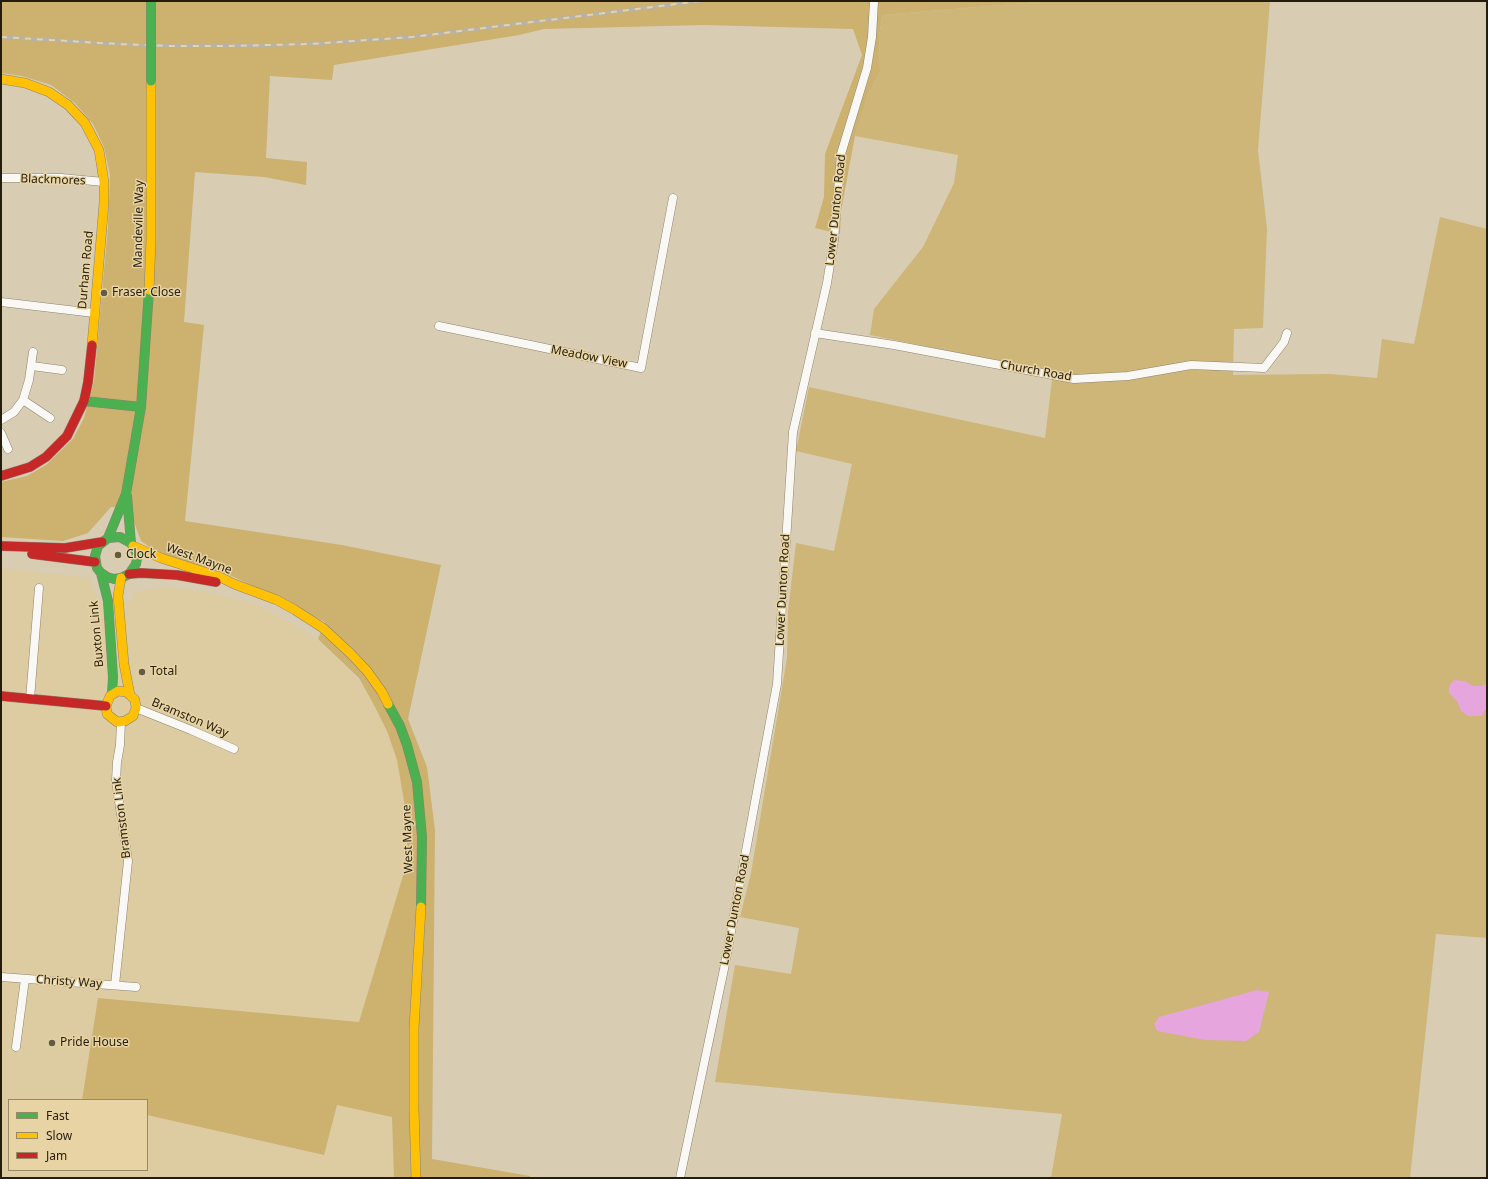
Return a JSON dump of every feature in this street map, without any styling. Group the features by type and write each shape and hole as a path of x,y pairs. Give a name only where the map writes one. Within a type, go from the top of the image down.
{"main road":[{"name":"Mandeville Way","path":"105,540 126,494 141,407 148,319 152,240 150,1"},
{"name":"Durham Road","path":"1,79 25,83 49,92 78,114 85,123 99,150 104,182 104,203 89,376 84,401 67,436 54,450 30,467 1,476"},
{"path":"84,401 141,407"},
{"name":"Mandeville Way","path":"126,494 132,545"},
{"path":"1,547 65,548 105,540 120,537 132,545 137,558 133,569 125,576 114,579 101,573 95,562 96,551 105,540"},
{"name":"West Mayne","path":"132,545 161,558 220,577 295,610 323,628 342,645 367,671 393,711 407,745 417,782 422,837 421,895 414,1028 416,1178"},
{"path":"1,547 24,553 95,562"},
{"name":"Buxton Link","path":"101,573 108,601 113,677 112,694"},
{"name":"West Mayne","path":"125,576 150,573 177,575 234,584"},
{"name":"Buxton Link","path":"125,576 118,596 124,664 130,694"},
{"path":"122,691 130,694 135,700 136,708 133,716 121,722 111,718 107,714 107,700 112,694 122,691"},
{"path":"1,696 106,706"}],"street":[{"name":"Lower Dunton Road","path":"680,1178 724,969 777,684 792,432 827,283 834,240 841,154 867,68 872,37 874,1"},
{"name":"Blackmores","path":"1,178 61,178 104,182"},
{"name":"Meadow View","path":"439,326 641,368 673,198"},
{"path":"1,302 94,313"},
{"name":"Church Road","path":"815,333 894,345 1074,379 1128,376 1191,365 1264,368 1284,342 1287,333"},
{"path":"1,420 14,412 23,400 32,366 33,352"},
{"path":"32,366 62,370"},
{"path":"23,400 50,418"},
{"path":"1,433 8,449"},
{"path":"30,699 39,588"},
{"name":"Bramston Way","path":"136,708 191,730 234,750"},
{"name":"Bramston Link","path":"115,986 128,861 116,781 121,722"},
{"name":"Christy Way","path":"1,977 136,987"},
{"path":"16,1047 25,979"}],"shaded area":[{"path":"1,1 1049,1 883,15 879,35 880,72 869,93 855,136 841,211 840,234 815,228 824,197 825,154 862,55 853,29 704,25 544,29 519,35 334,65 332,80 270,76 266,158 307,162 306,185 264,177 195,172 184,322 204,325 185,521 342,545 441,565 408,719 427,767 435,830 432,1159 530,1176 530,1178 394,1178 392,1117 337,1105 324,1155 148,1115 148,1099 82,1099 98,998 359,1022 408,859 405,807 397,760 387,731 359,678 318,639 325,622 232,576 157,552 141,541 129,508 111,507 88,533 63,541 1,537 1,482 27,476 46,465 73,439 84,418 94,381 108,227 110,175 104,147 93,124 75,103 51,85 22,76 1,73"},
{"path":"1049,1 1270,1 1258,150 1267,229 1263,328 1234,329 1233,375 1330,374 1377,378 1382,339 1414,344 1440,217 1487,229 1487,938 1436,934 1410,1178 1051,1178 1062,1114 715,1082 735,965 791,974 799,928 740,917 751,873 787,658 788,611 796,543 834,551 852,464 796,451 809,387 1045,438 1053,372 870,335 874,309 923,247 954,183 958,155 855,136 869,93 880,72 879,35 883,15"},
{"path":"1,568 89,578 99,602 132,602 133,594 137,592 163,587 205,592 258,605 315,638 346,666 364,688 377,708 390,736 397,760 405,807 408,859 359,1022 191,1009 98,998 82,1099 8,1099 8,1171 148,1171 148,1115 323,1155 336,1105 392,1117 394,1178 1,1178"},
{"path":"1454,680 1465,681 1473,686 1487,684 1487,710 1485,710 1482,716 1468,716 1461,711 1457,701 1449,693 1449,686"},
{"path":"1257,990 1269,992 1259,1032 1246,1041 1205,1040 1157,1031 1154,1024 1159,1017"}],"railway":[{"path":"1,37 172,46 310,44 412,37 701,1"}],"traffic: fast":[{"path":"151,1 151,16"},
{"path":"151,16 151,81"},
{"path":"108,538 126,494 141,407 149,290"},
{"path":"84,401 141,407"},
{"path":"127,496 131,543"},
{"path":"101,573 114,579 121,578 129,574 136,564 137,558 136,552 131,543 120,537 108,538 98,546 95,556 97,568 101,573 108,601 113,677 112,694"},
{"path":"388,704 400,726 417,782 422,837 421,907"}],"traffic: slow":[{"path":"1,79 25,83 49,92 68,105 85,123 99,150 104,182 104,203 92,345"},
{"path":"149,290 151,240 151,81"},
{"path":"133,546 161,558 220,577 234,584 277,600 295,610 323,628 351,654 367,671 382,692 388,704"},
{"path":"121,578 118,596 124,664 130,695 135,700 136,708 133,716 125,721 117,722 107,714 106,706 110,696 118,691 126,692 130,695"},
{"path":"416,1178 414,1028 421,907"}],"traffic: jam":[{"path":"1,476 30,467 46,457 67,436 84,401 88,382 92,345"},
{"path":"1,546 65,548 102,542"},
{"path":"32,554 95,562"},
{"path":"129,574 141,573 177,575 216,582"},
{"path":"1,696 106,706"}],"place":[{"name":"Fraser Close","path":"104,293"},
{"name":"Clock","path":"118,555"},
{"name":"Total","path":"142,672"},
{"name":"Pride House","path":"52,1043"}]}
